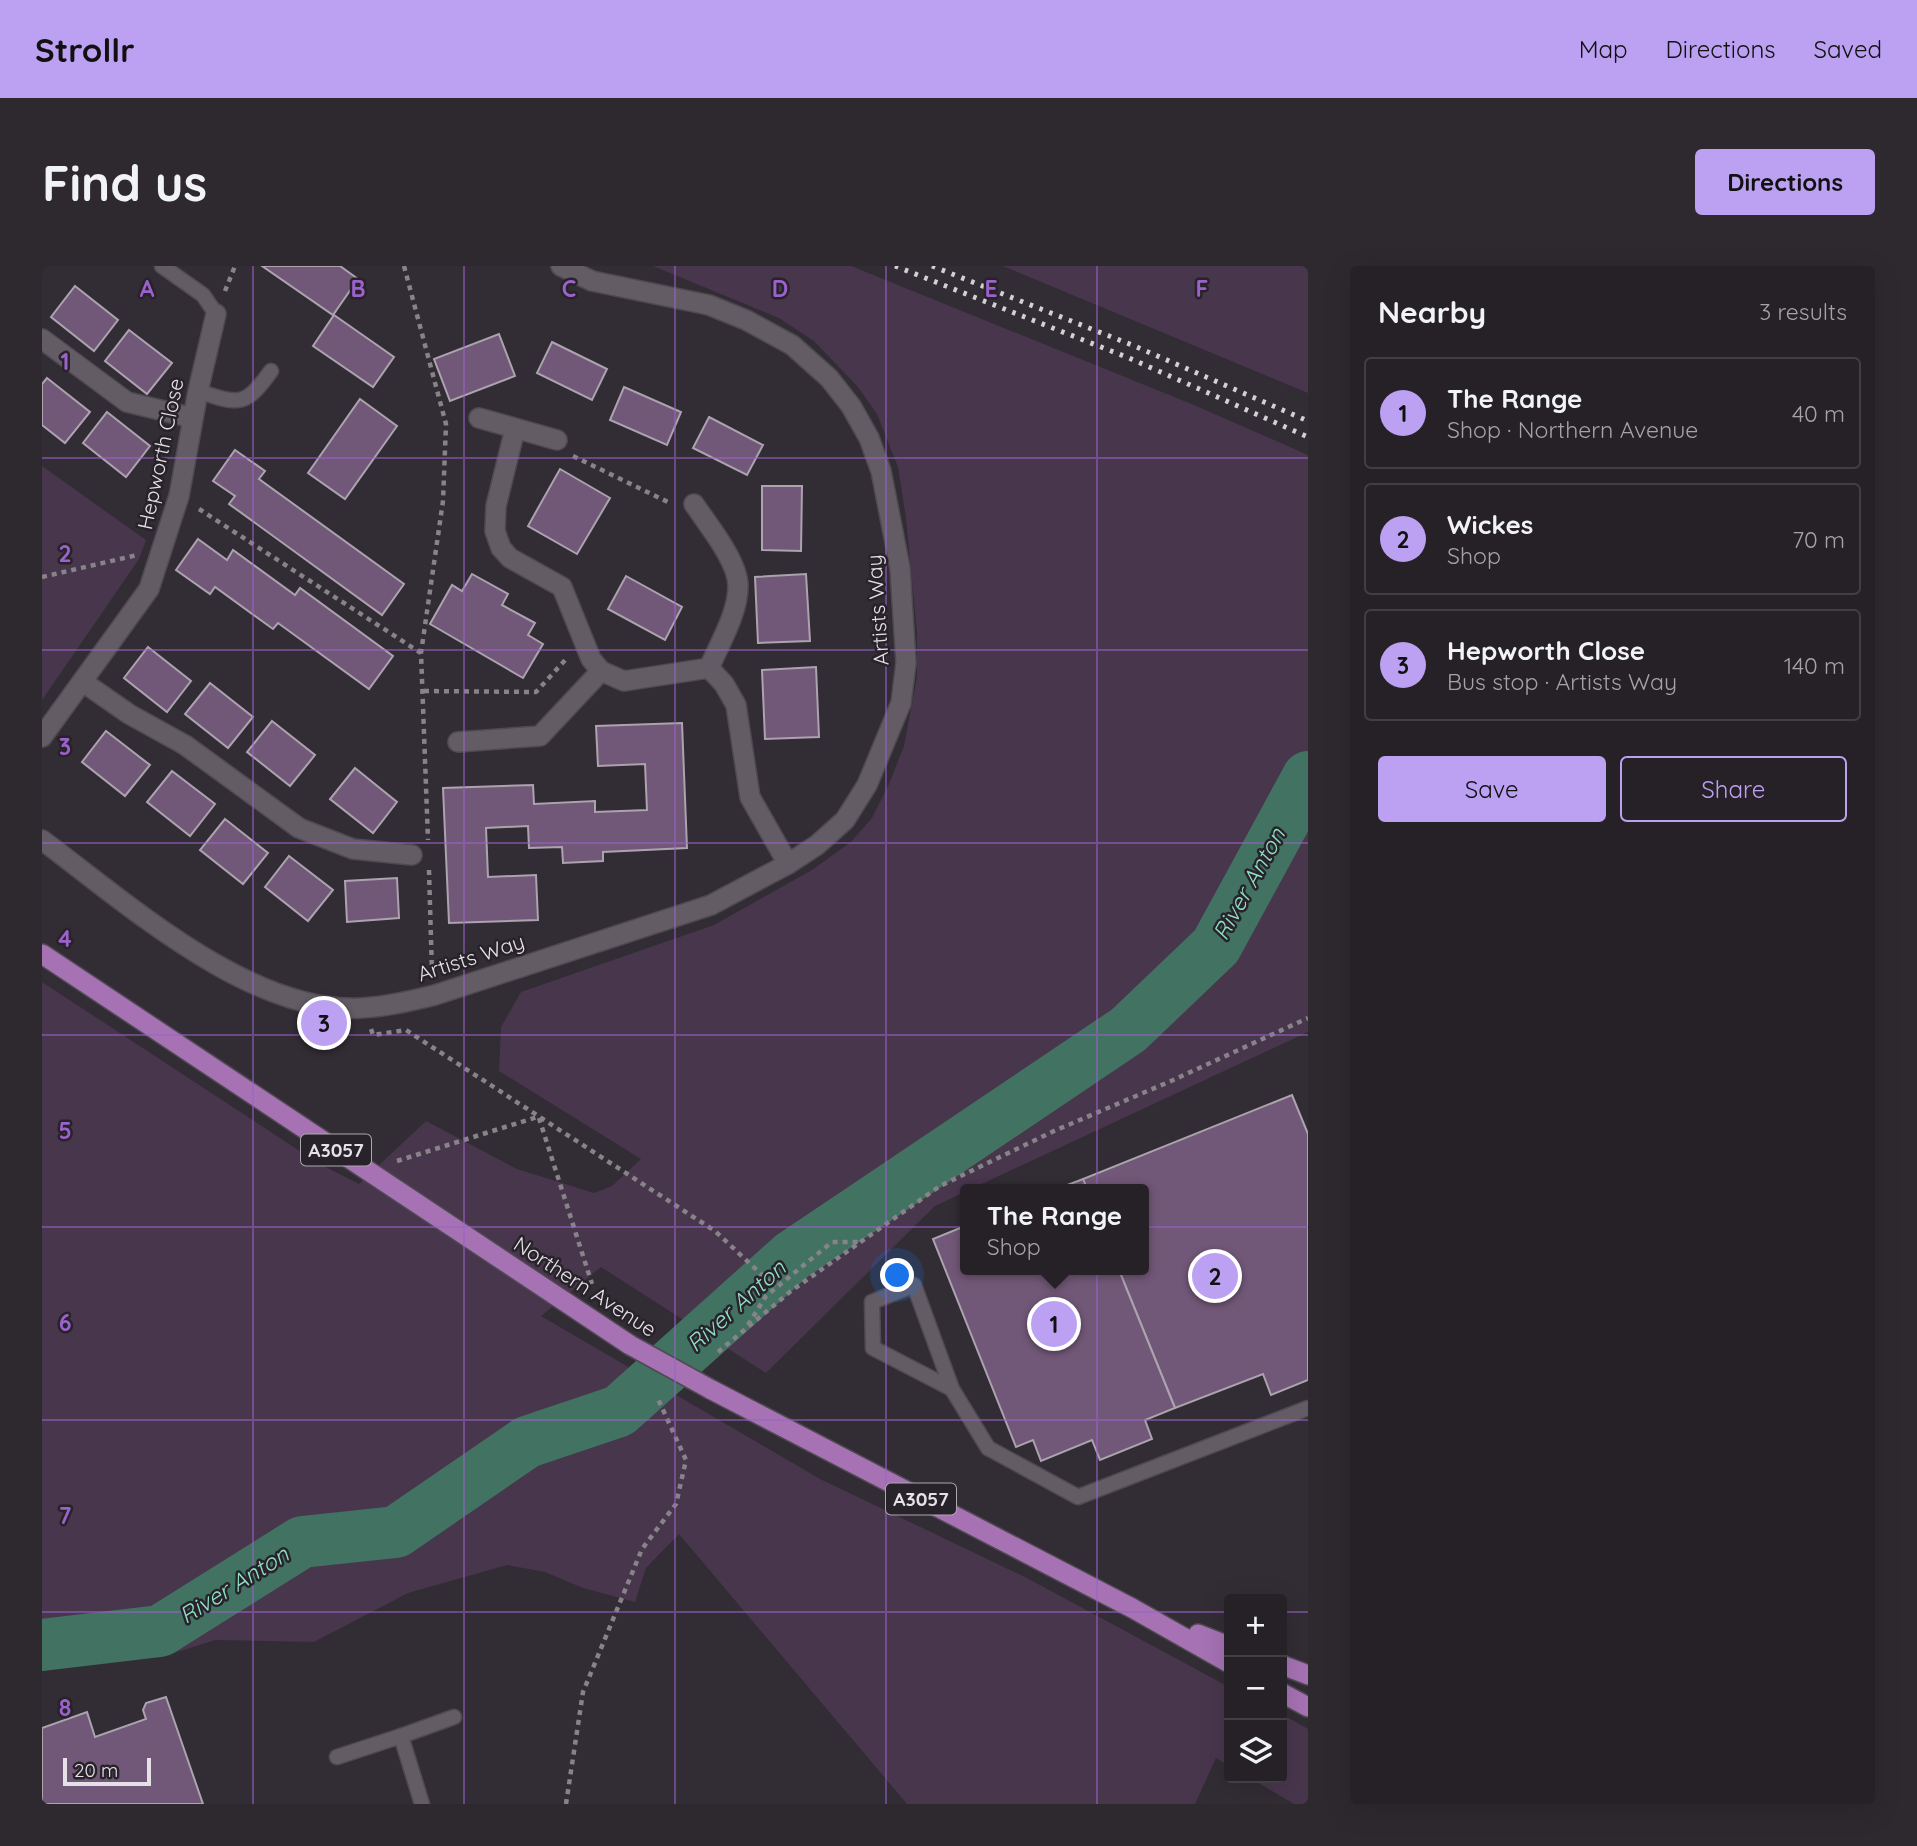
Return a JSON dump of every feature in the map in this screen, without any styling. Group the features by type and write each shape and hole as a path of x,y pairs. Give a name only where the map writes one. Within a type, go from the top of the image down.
{"main road":[{"name":"Northern Avenue","path":"42,954 630,1345 1132,1608 1224,1660"},
{"name":"Northern Avenue","path":"1132,1608 1224,1644"},
{"path":"1287,1667 1308,1675"},
{"path":"1287,1696 1308,1707"}],"street":[{"name":"Artists Way","path":"42,840 152,922 219,966 258,987 298,1000 360,1008 407,1002 435,995 711,905 788,864 817,845 845,820 867,785 901,703 906,663 900,568 881,471 869,438 852,406 829,378 792,345 746,320 709,305 592,281 561,266"},
{"name":"Hepworth Close","path":"42,737 149,589 179,496 198,391 216,314"},
{"path":"42,339 127,402 193,418"},
{"path":"480,418 558,440"},
{"path":"515,429 496,506 495,531 501,548 510,558 562,587 591,660 601,671 624,681 709,668"},
{"path":"694,504 734,568 738,585 734,607 709,668"},
{"path":"709,668 724,684 736,705 750,797 788,864"},
{"path":"458,742 540,736 601,671"},
{"path":"82,682 129,714 185,745 299,828 353,849 412,855"}],"lane":[{"path":"162,266 203,295 216,314"},
{"path":"198,391 228,401 240,401 255,393 271,371"},
{"path":"953,1389 873,1348 872,1302 914,1286 953,1389 988,1448 1078,1497 1308,1408"},
{"path":"338,1757 454,1717"},
{"path":"401,1735 422,1804"}],"path":[{"path":"404,266 446,424 443,501 421,653 428,841"},
{"path":"558,440 571,455 669,505 694,504"},
{"path":"179,496 421,653"},
{"path":"42,577 163,549"},
{"path":"424,691 536,692 583,639"},
{"path":"429,868 435,995"},
{"path":"360,1008 373,1035 406,1030 715,1231 775,1287"},
{"path":"718,1352 791,1291 940,1186 1054,1130 1171,1081 1308,1018"},
{"path":"397,1161 538,1117"},
{"path":"538,1117 592,1284"},
{"path":"747,1328 766,1296 832,1242 858,1242"},
{"path":"566,1804 583,1692 642,1549 676,1504 686,1460 658,1399"}],"shaded area":[{"path":"653,266 851,266 1194,405 1308,455 1308,1032 982,1184 960,1184 960,1194 935,1206 766,1373 601,1267 541,1316 820,1479 1027,1578 1224,1684 1224,1763 1216,1758 1195,1804 907,1804 679,1534 646,1568 635,1602 583,1588 545,1572 507,1565 408,1593 314,1642 215,1640 162,1657 46,1661 42,1621 42,982 318,1163 359,1184 426,1121 517,1169 594,1193 612,1186 641,1159 499,1071 501,1027 521,992 714,925 812,870 851,842 872,818 904,746 917,677 917,633 906,518 898,467 877,414 858,387 814,341 779,318"},
{"path":"1003,266 1308,266 1308,393"},
{"path":"42,466 146,540 139,559 42,700"},
{"path":"1287,1717 1308,1729 1308,1804 1294,1804 1258,1783 1287,1783"}],"building":[{"path":"262,266 340,266 358,279 333,315"},
{"path":"75,286 118,320 94,351 51,317"},
{"path":"334,315 394,357 373,387 313,346"},
{"path":"129,330 172,363 147,394 105,361"},
{"path":"499,334 515,376 450,401 434,359"},
{"path":"552,342 607,369 592,400 537,373"},
{"path":"47,378 90,412 65,443 42,425 42,384"},
{"path":"624,387 681,412 667,445 610,420"},
{"path":"360,399 397,426 345,499 308,473"},
{"path":"107,412 150,446 126,477 83,443"},
{"path":"709,417 763,445 747,475 693,448"},
{"path":"235,450 265,471 259,479 404,584 382,615 229,504 235,496 213,481"},
{"path":"560,469 610,498 577,554 528,526"},
{"path":"762,486 802,486 801,551 762,550"},
{"path":"198,539 227,560 233,550 295,595 300,588 393,656 369,689 278,623 273,629 215,587 210,594 176,570"},
{"path":"472,574 508,594 502,605 535,623 528,635 543,644 523,678 430,624 452,585 462,591"},
{"path":"806,574 810,641 758,643 755,577"},
{"path":"626,576 682,607 665,640 608,609"},
{"path":"148,647 191,681 167,712 124,678"},
{"path":"816,667 819,737 765,739 762,670"},
{"path":"210,683 253,717 228,748 185,714"},
{"path":"272,721 315,755 290,786 247,752"},
{"path":"682,723 687,848 603,852 603,861 563,863 562,847 529,848 528,826 486,828 488,877 536,875 538,920 449,923 443,788 533,785 534,804 595,801 595,812 647,810 645,764 598,766 596,726"},
{"path":"106,731 150,765 125,796 82,762"},
{"path":"355,768 397,802 373,833 330,799"},
{"path":"172,771 215,804 190,836 147,802"},
{"path":"225,819 268,853 243,884 200,850"},
{"path":"289,856 333,890 308,921 265,887"},
{"path":"397,878 399,918 347,922 345,881"},
{"path":"1292,1095 1308,1134 1308,1380 1271,1395 1263,1374 1175,1408 1121,1275 1149,1275 1149,1184 1085,1184 1083,1179"},
{"path":"1083,1179 1085,1184 1070,1184"},
{"path":"960,1228 960,1275 1121,1275 1175,1408 1145,1420 1152,1439 1100,1460 1092,1440 1041,1461 1033,1440 1016,1447 933,1239"},
{"path":"166,1697 203,1804 42,1804 42,1728 87,1712 95,1737 146,1719 143,1710 146,1703"}],"waterway":[{"name":"River Anton","path":"42,1645 160,1631 302,1542 396,1532 527,1442 619,1411 792,1256 1128,1030 1216,946 1308,777"}],"railway":[{"path":"895,266 1129,358 1308,437"},
{"path":"932,266 1132,345 1308,421"}],"place":[{"name":"Hepworth Close","path":"324,1023"},
{"name":"Wickes","path":"1215,1276"},
{"name":"The Range","path":"1054,1324"}]}
